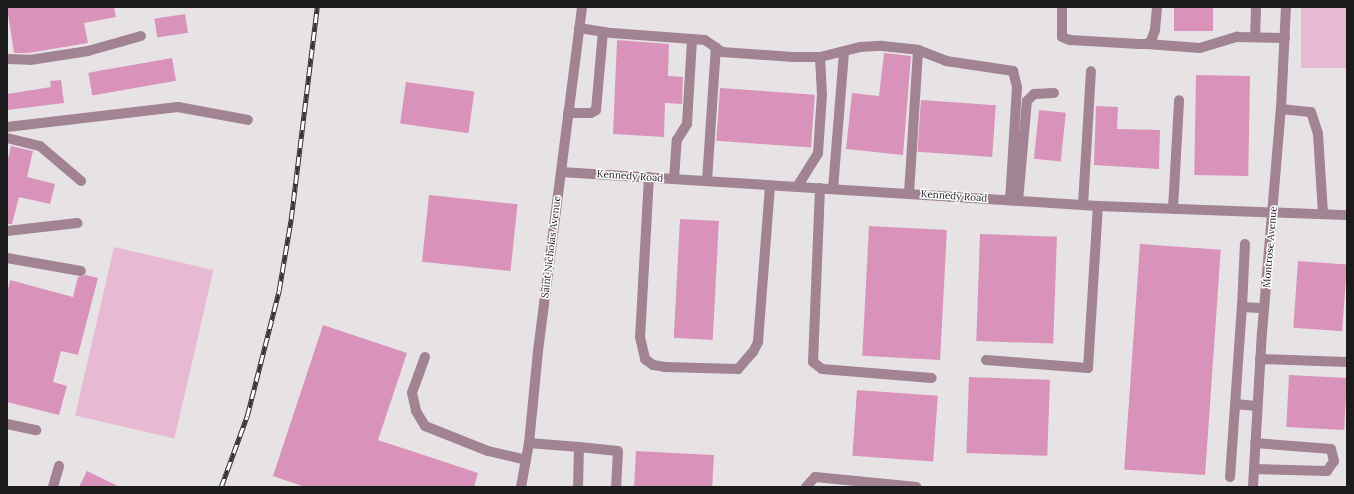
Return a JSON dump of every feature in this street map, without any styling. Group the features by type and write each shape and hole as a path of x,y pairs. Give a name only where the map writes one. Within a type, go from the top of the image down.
{"street":[{"name":"Saint Nicholas Avenue","path":"521,487 529,443 538,351 582,7"},
{"path":"1062,7 1062,37 1070,40 1200,48 1237,37 1284,38"},
{"path":"1147,44 1155,30 1157,7"},
{"path":"1255,37 1256,7"},
{"name":"Montrose Avenue","path":"1253,487 1260,359 1274,213 1286,7"},
{"path":"579,28 603,32 705,40 722,52 820,58 844,52 882,46 918,50 946,61 1013,71 1017,88 1014,200"},
{"path":"568,113 591,113 596,110 603,32"},
{"path":"7,59 30,60 88,51 141,36"},
{"path":"674,179 677,140 687,124 692,39"},
{"path":"707,181 716,47"},
{"path":"909,194 918,50"},
{"path":"833,189 844,52"},
{"path":"798,186 818,153 822,95 820,58"},
{"path":"1083,205 1091,71"},
{"path":"1014,200 1027,101 1034,94 1054,93"},
{"path":"1173,209 1179,100"},
{"path":"7,127 178,108 248,120"},
{"path":"1281,109 1310,112 1318,134 1323,213"},
{"path":"7,138 40,146 81,181"},
{"name":"Kennedy Road","path":"561,172 1098,206 1274,213 1347,214"},
{"path":"649,177 640,337 645,359 653,364 665,367 738,369 753,352 758,342 770,185"},
{"path":"820,188 813,362 822,369 932,378"},
{"path":"986,360 1088,368 1098,206"},
{"path":"7,231 78,223"},
{"path":"1230,477 1245,244"},
{"path":"7,258 81,271"},
{"path":"1242,306 1264,308"},
{"path":"425,357 412,393 416,411 425,426 488,451 526,460"},
{"path":"1260,359 1347,362"},
{"path":"1235,404 1257,406"},
{"path":"7,424 36,430"},
{"path":"1254,469 1327,471 1334,462 1331,449 1255,442"},
{"path":"529,443 618,451 616,487"},
{"path":"578,487 579,447"},
{"path":"53,487 59,466"},
{"path":"806,487 815,477 917,487"}],"shaded area":[{"path":"1301,7 1347,7 1347,68 1301,68"},
{"path":"114,247 213,270 174,439 75,416"}],"building":[{"path":"7,7 114,7 116,17 84,23 88,43 28,53 14,53"},
{"path":"1174,7 1213,7 1213,31 1174,31"},
{"path":"185,14 188,33 157,38 154,19"},
{"path":"617,40 669,44 668,76 683,77 682,104 665,103 664,137 613,134"},
{"path":"884,53 911,56 903,155 846,149 852,93 879,96"},
{"path":"172,58 176,81 92,95 88,73"},
{"path":"1196,75 1250,76 1248,176 1194,175"},
{"path":"61,80 64,103 7,110 7,94 51,87 50,81"},
{"path":"406,82 474,92 468,133 400,124"},
{"path":"720,88 815,95 811,147 716,141"},
{"path":"921,100 996,105 992,157 917,152"},
{"path":"1096,106 1118,107 1117,129 1160,130 1159,169 1094,165"},
{"path":"1039,110 1066,113 1061,162 1034,159"},
{"path":"11,146 33,151 27,177 55,184 50,204 19,197 12,224 7,224 7,163"},
{"path":"429,195 518,204 511,271 422,262"},
{"path":"680,219 719,221 713,340 674,338"},
{"path":"869,226 947,230 940,360 862,356"},
{"path":"980,234 1057,237 1053,344 976,341"},
{"path":"1140,244 1221,250 1205,475 1124,469"},
{"path":"1298,261 1347,264 1342,331 1293,328"},
{"path":"86,275 98,278 78,355 61,351 53,382 67,386 59,415 7,402 7,294 10,280 73,297 78,277"},
{"path":"323,325 407,353 378,440 478,473 474,487 305,487 273,476"},
{"path":"1289,375 1347,378 1344,430 1286,427"},
{"path":"969,377 1050,380 1047,456 966,453"},
{"path":"857,390 938,396 933,461 852,456"},
{"path":"636,451 714,455 712,487 634,487"},
{"path":"87,471 120,487 79,487"}],"railway":[{"path":"221,487 247,416 279,290 291,219 317,7"}]}
